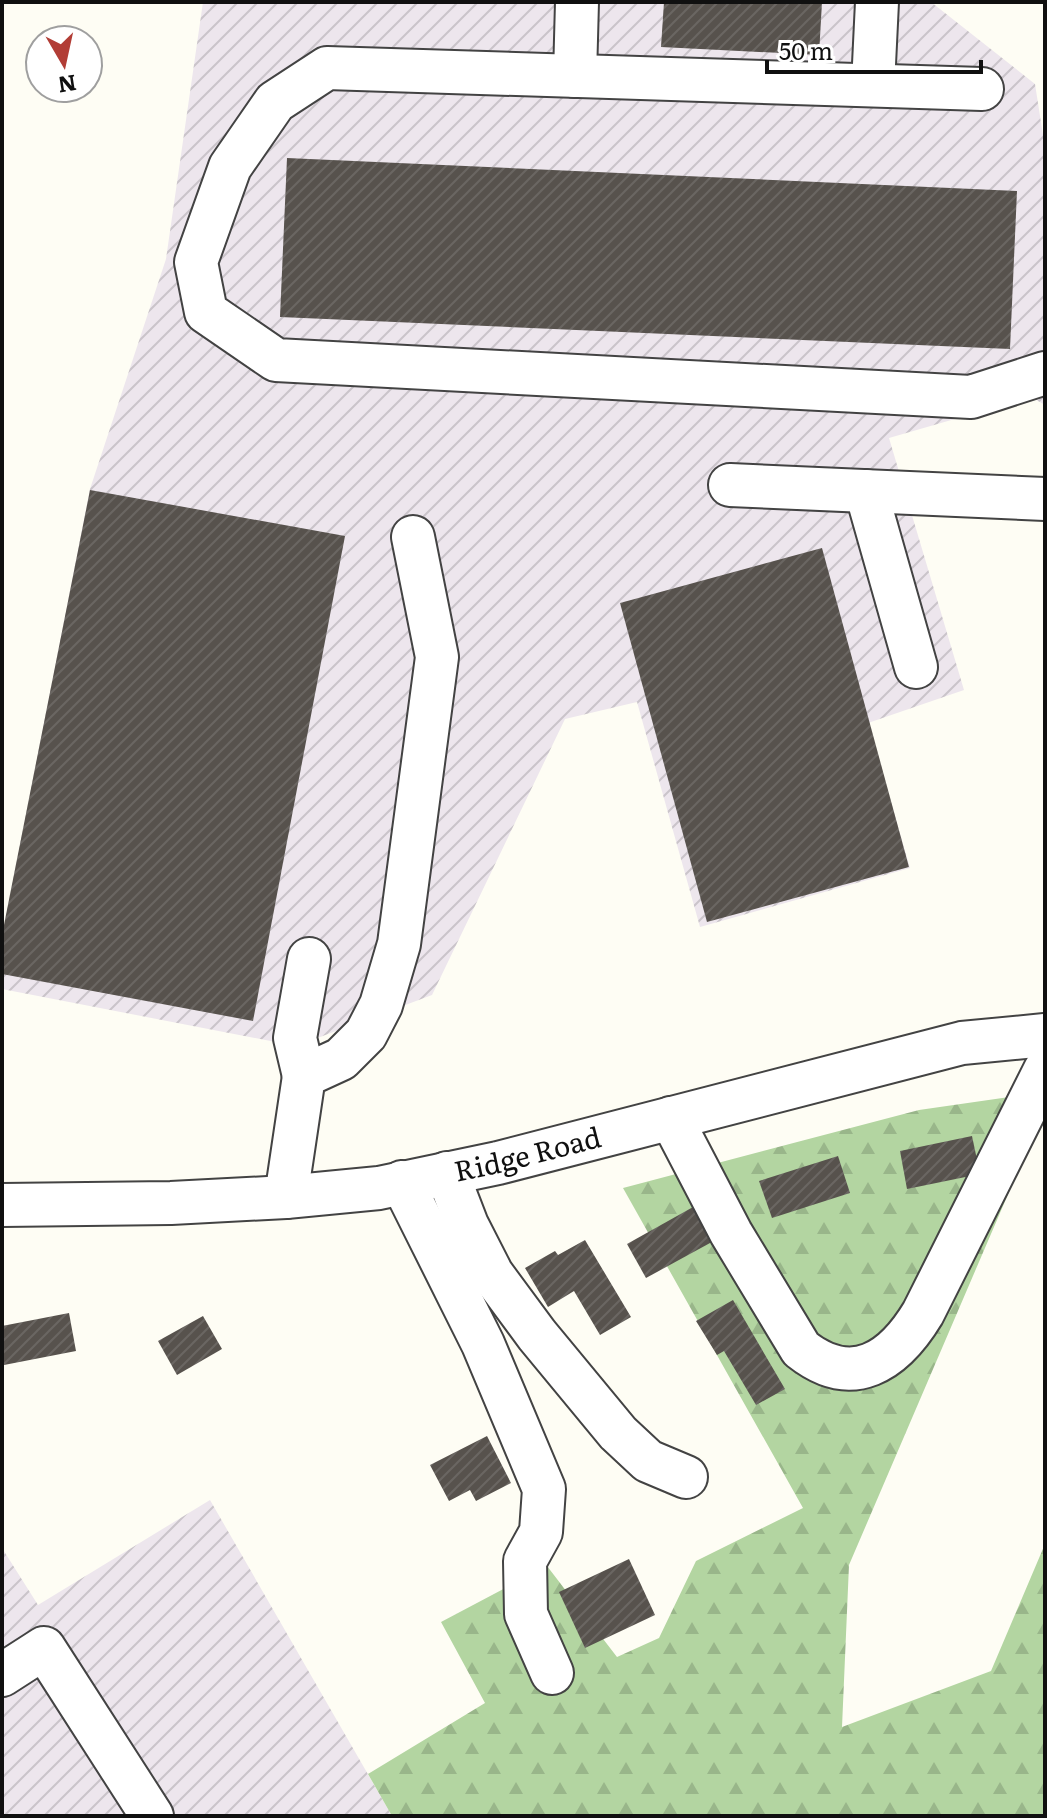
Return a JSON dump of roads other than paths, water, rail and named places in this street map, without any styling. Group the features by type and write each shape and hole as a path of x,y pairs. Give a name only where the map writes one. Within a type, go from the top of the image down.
{"street":[{"path":"575,76 577,2"},
{"path":"873,85 877,2"},
{"path":"982,89 327,68 275,102 230,167 196,262 206,312 276,360 971,397 1045,373"},
{"path":"730,485 1045,499"},
{"path":"866,491 916,667"},
{"path":"304,1076 341,1059 366,1034 381,1005 399,944 437,657 413,537"},
{"path":"286,1197 304,1076 295,1038 309,959"},
{"name":"Ridge Road","path":"2,1205 171,1203 379,1188 498,1163 962,1043 1045,1035"},
{"path":"671,1118 731,1233 801,1349 818,1363 836,1367 864,1367 888,1356 908,1338 1045,1070"},
{"path":"447,1173 467,1225 492,1274 537,1335 618,1433 648,1461 686,1477"},
{"path":"402,1182 483,1344 544,1489 541,1532 525,1561 526,1614 552,1673"},
{"path":"2,1675 44,1648 152,1816"}]}
